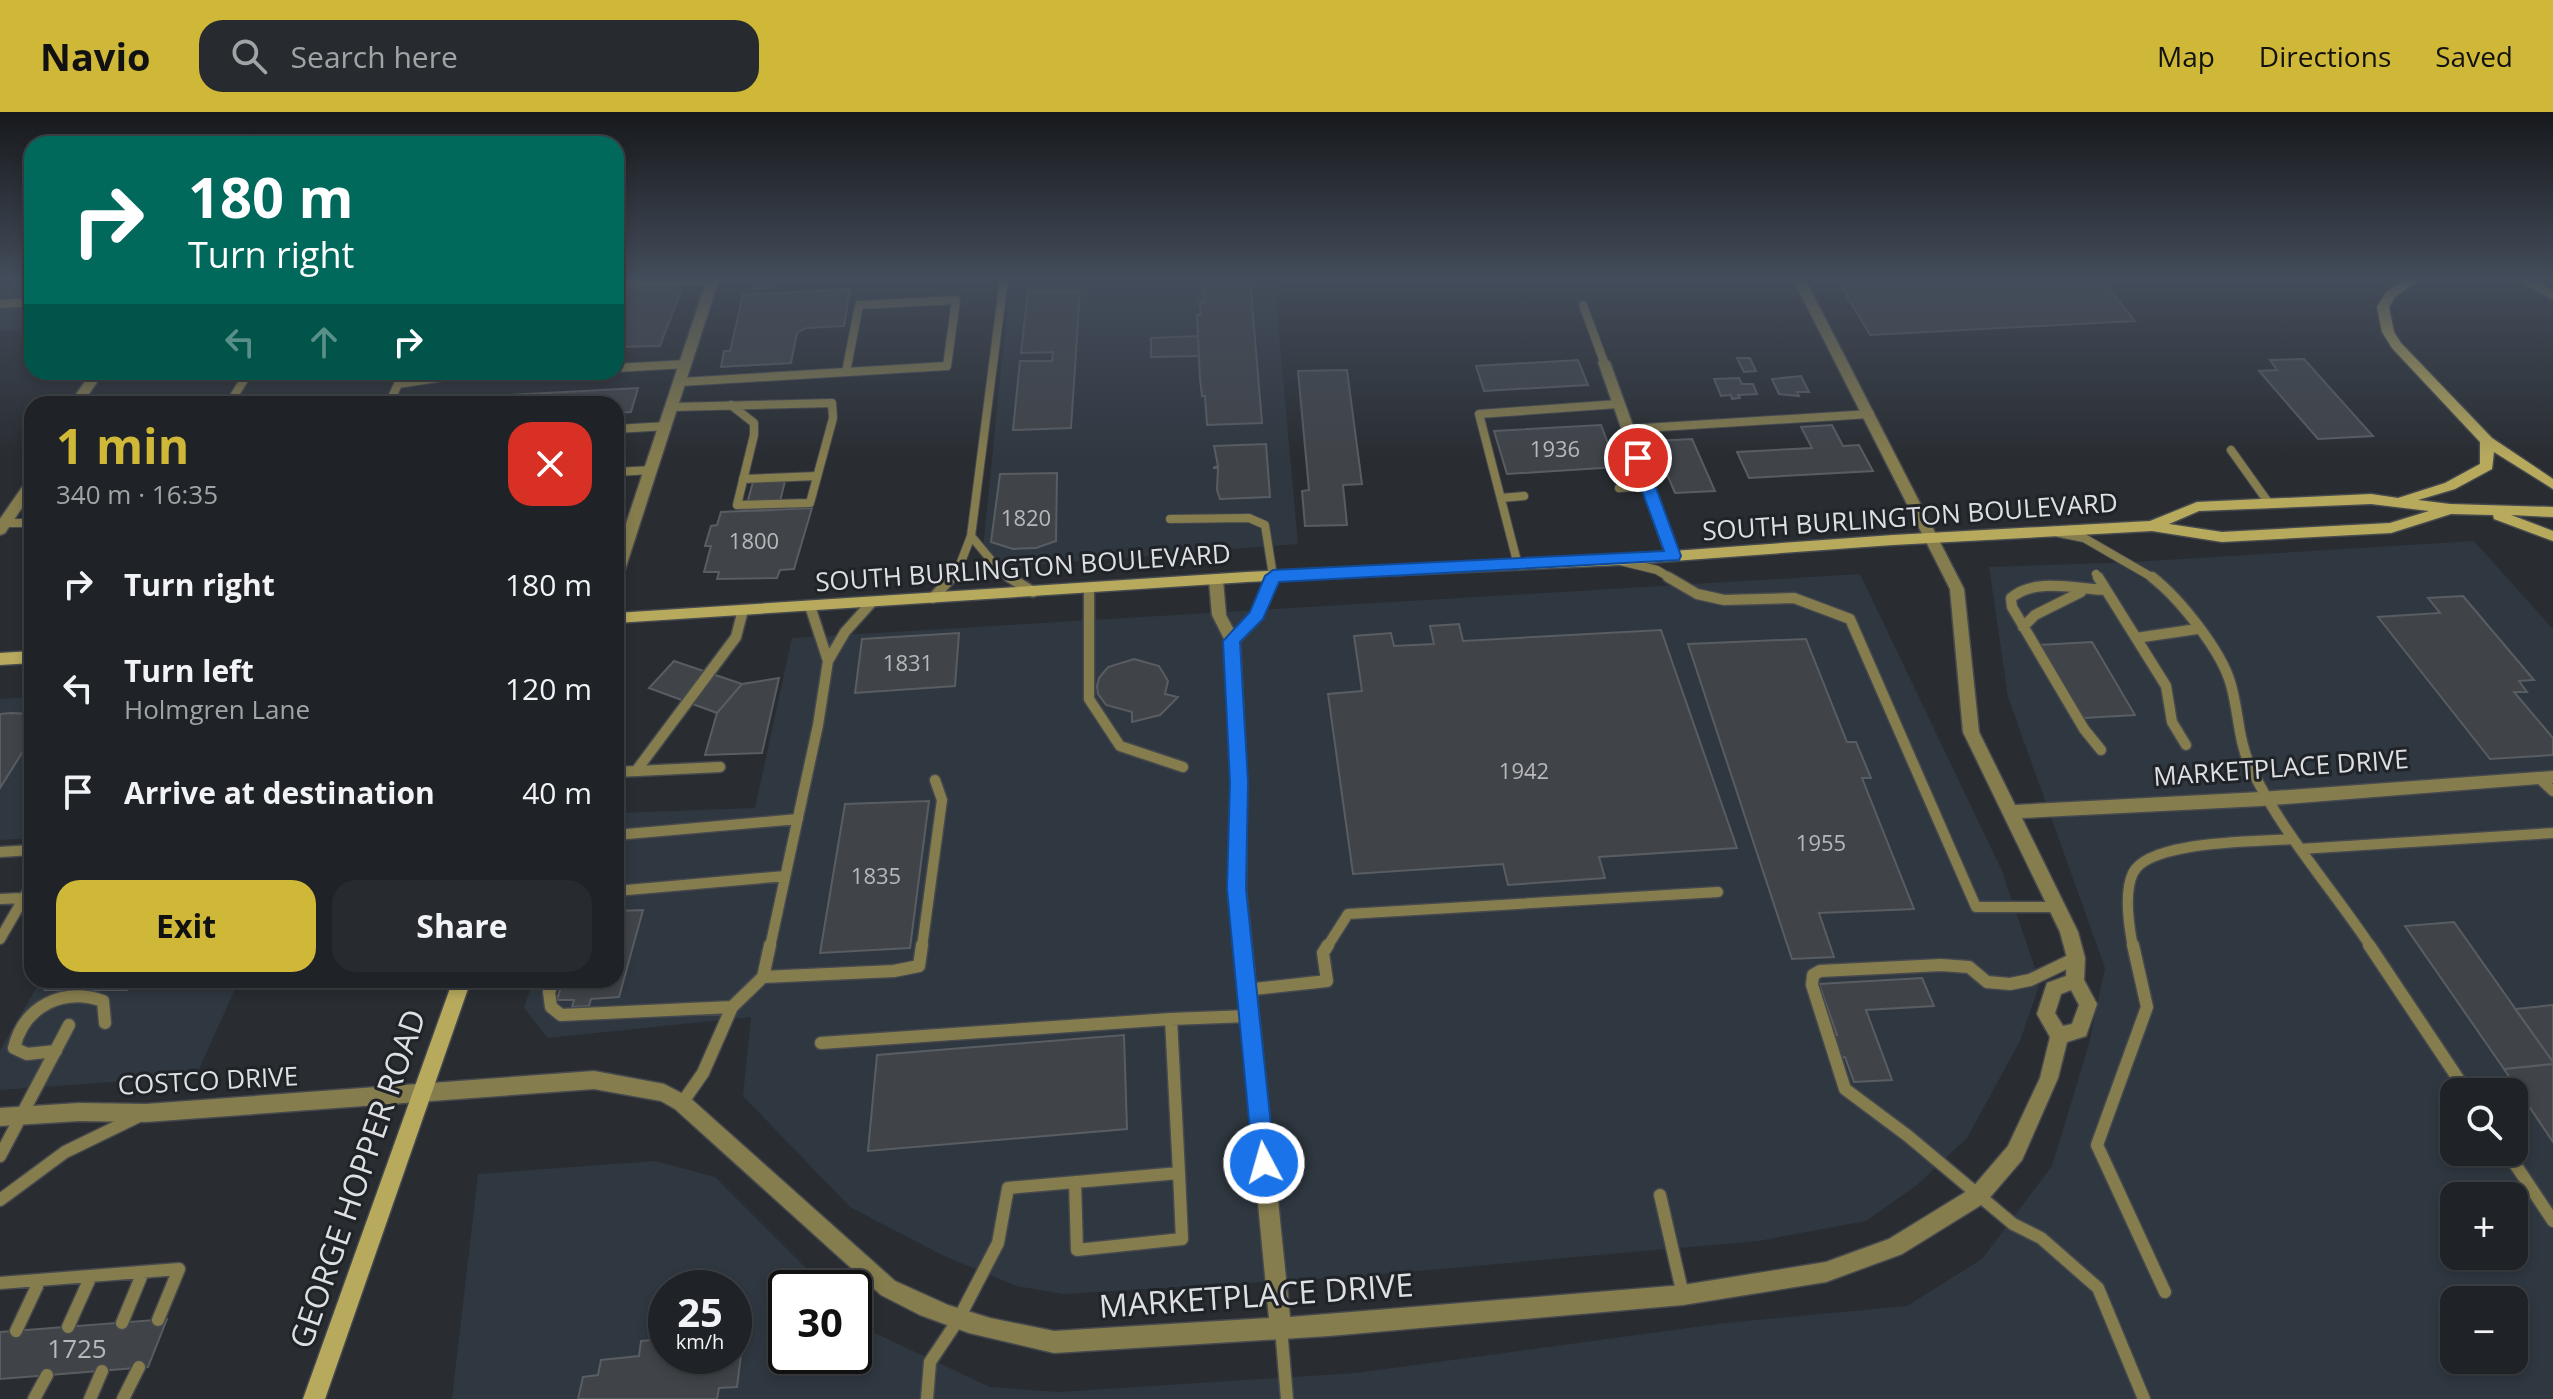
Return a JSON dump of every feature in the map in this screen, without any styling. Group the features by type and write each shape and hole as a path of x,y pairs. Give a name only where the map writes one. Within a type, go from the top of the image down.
{"main road":[{"path":"2392,339 2487,441 2553,485"},
{"path":"2395,502 2450,486 2487,466 2487,441"},
{"name":"SOUTH BURLINGTON BOULEVARD","path":"2152,526 2197,507 2268,502 2371,499 2450,509 2553,512"},
{"name":"SOUTH BURLINGTON BOULEVARD","path":"624,617 1273,576 1618,560 1932,537 2152,526 2222,537 2391,528 2450,509"},
{"path":"2478,509 2553,536"},
{"path":"0,659 24,658"},
{"name":"GEORGE HOPPER ROAD","path":"314,1399 459,988"}],"street":[{"path":"624,552 694,339"},
{"path":"1831,339 1957,589 1971,732 2069,932 2076,958 2075,981 2088,1004 2079,1030 2059,1036 2046,1014 2049,1002 2053,989 2075,981"},
{"path":"1604,362 1673,556"},
{"path":"2,525 24,494"},
{"path":"1232,641 1257,615 1273,576"},
{"path":"1216,580 1219,615 1232,641 1239,782 1237,889 1281,1328"},
{"name":"MARKETPLACE DRIVE","path":"2012,812 2546,778"},
{"name":"MARKETPLACE DRIVE","path":"419,1095 594,1080 664,1093 682,1103 888,1288 916,1304 958,1320 1010,1335 1054,1342 1281,1328 1683,1295 1826,1272 1895,1247 1979,1195 2015,1153 2049,1078 2059,1036"},
{"name":"COSTCO DRIVE","path":"0,1117 79,1112 146,1113 419,1095"}],"lane":[{"path":"846,372 852,339"},
{"path":"681,382 947,366 951,339"},
{"path":"933,598 956,574 967,556 996,339"},
{"path":"1596,339 1604,362"},
{"path":"624,368 686,364"},
{"path":"393,396 398,384 421,380"},
{"path":"672,407 731,405 832,403 833,418 810,503 737,505 754,435 754,423 731,405"},
{"path":"1518,565 1479,414 1618,404"},
{"path":"1628,429 1870,414"},
{"path":"624,429 667,426"},
{"path":"2231,450 2268,502"},
{"path":"624,472 652,470"},
{"path":"743,479 817,476"},
{"path":"1619,488 1648,486"},
{"path":"1501,498 1524,496"},
{"path":"1170,519 1249,518 1265,525 1273,576"},
{"path":"2,525 24,524"},
{"path":"2053,532 2084,538 2133,562 2170,591 2215,653 2231,683 2242,747 2269,798 2297,844 2345,908 2458,1078"},
{"path":"971,536 1001,572 1033,592"},
{"path":"1618,560 1657,570 1697,594 1724,600 1794,598 1850,619 1976,907 2057,907"},
{"path":"2096,574 2166,686 2172,722 2186,745"},
{"path":"2101,750 2084,729 2023,627 2012,607 2011,598 2014,592 2051,586 2105,590"},
{"path":"1089,588 1089,699 1120,746 1183,767"},
{"path":"2023,627 2035,615 2068,596 2086,590"},
{"path":"682,1103 703,1073 732,1007 763,977 798,819 828,661 845,632 872,602"},
{"path":"810,606 828,661"},
{"path":"636,771 736,637 743,610"},
{"path":"2136,638 2197,629"},
{"path":"624,772 720,767"},
{"path":"2546,778 2553,791"},
{"path":"763,977 894,971 919,966 942,800 935,780"},
{"path":"624,834 798,819"},
{"path":"2165,1292 2097,1145 2147,1007 2127,919 2133,873 2148,858 2175,849 2553,833"},
{"path":"0,852 24,850"},
{"path":"624,890 785,876"},
{"path":"1245,990 1327,981 1323,953 1348,914 1718,892"},
{"path":"0,899 24,898"},
{"path":"0,939 24,898"},
{"path":"2076,958 2030,980 2010,984 1987,982 1969,967 1941,965 1820,971 1813,975 1812,985 1845,1089 1908,1136 2013,1224 2041,1238 2098,1288 2144,1399"},
{"path":"550,988 551,1007 561,1015 732,1007"},
{"path":"56,1051 27,1054 14,1048 15,1034 37,1008 51,999 89,994 103,1001 105,1023"},
{"path":"821,1043 1249,1016"},
{"path":"1075,1182 1077,1250 1182,1239 1171,1019"},
{"path":"0,1156 69,1025"},
{"path":"0,1200 31,1172 91,1136 146,1113"},
{"path":"2516,1166 2553,1221"},
{"path":"927,1399 930,1362 958,1320 998,1243 1008,1188 1179,1173"},
{"path":"1660,1195 1683,1295"},
{"path":"0,1283 179,1269 158,1320"},
{"path":"122,1323 143,1272"},
{"path":"68,1327 91,1276"},
{"path":"16,1331 40,1280"},
{"path":"1281,1328 1287,1399"},
{"path":"123,1399 139,1367"},
{"path":"90,1399 102,1371"},
{"path":"34,1399 47,1375"}],"shaded area":[{"path":"1004,339 1279,339 1298,544 981,569"},
{"path":"2474,541 2553,629 2553,1399 452,1399 478,1174 655,1161 715,1177 808,1270 768,1270 768,1374 872,1374 872,1332 990,1387 1059,1392 1356,1373 1725,1323 1907,1306 1982,1259 2052,1166 2089,1044 2105,968 2008,697 1989,567 2133,562"},
{"path":"1860,574 2002,871 2040,983 2020,1041 1967,1138 1917,1185 1866,1221 1758,1241 1349,1277 1064,1294 1016,1286 942,1255 850,1207 743,1096 751,1017 548,1038 524,1008 530,988 624,988 624,813 755,808 792,638"},
{"path":"24,698 24,838 0,840 0,699"},
{"path":"36,988 235,988 196,1076 0,1090 0,1050"}],"building":[{"path":"624,339 663,339 660,346 624,347"},
{"path":"733,339 796,339 791,363 721,367 724,351 730,351"},
{"path":"1023,339 1077,339 1071,428 1013,430 1020,361 1052,361 1053,352 1021,353"},
{"path":"1151,339 1198,339 1199,356 1151,357"},
{"path":"1198,339 1255,339 1262,423 1207,425"},
{"path":"1737,358 1750,358 1756,371 1744,372"},
{"path":"2304,359 2373,436 2318,439 2259,371 2277,370 2270,360"},
{"path":"1578,360 1588,385 1484,391 1476,366"},
{"path":"1347,370 1362,484 1343,485 1347,525 1305,526 1302,491 1309,490 1298,371"},
{"path":"1801,376 1809,392 1797,392 1799,396 1779,394 1772,379"},
{"path":"1739,378 1742,384 1753,384 1757,394 1738,395 1740,398 1732,399 1731,395 1721,396 1714,379"},
{"path":"638,388 631,412 624,412 624,396 508,395"},
{"path":"1601,425 1617,467 1507,474 1494,431"},
{"path":"1832,425 1843,446 1859,445 1873,471 1749,478 1737,452 1812,448 1801,427"},
{"path":"1692,439 1715,491 1675,493 1653,441"},
{"path":"1266,444 1270,497 1220,499 1217,490 1218,468 1213,468 1218,466 1214,446"},
{"path":"1057,473 1056,541 1036,548 1013,549 991,542 1000,474"},
{"path":"785,481 778,510 745,511 753,482"},
{"path":"812,508 794,569 780,570 777,578 717,579 719,572 704,572 711,546 705,546 711,526 717,525 721,512"},
{"path":"2463,596 2534,680 2519,681 2527,692 2514,692 2553,738 2553,755 2490,759 2378,617 2440,613 2428,598"},
{"path":"1459,624 1463,641 1661,630 1737,848 1599,857 1605,878 1508,885 1503,864 1353,874 1328,694 1362,691 1354,636 1391,633 1394,646 1434,644 1430,626"},
{"path":"959,633 955,686 855,693 862,639"},
{"path":"1806,639 1847,742 1856,742 1871,778 1862,778 1914,909 1819,913 1834,957 1792,959 1688,644"},
{"path":"2092,642 2135,715 2084,718 2039,645"},
{"path":"1134,659 1159,666 1168,681 1165,694 1178,697 1160,715 1132,722 1132,712 1106,705 1098,694 1097,686 1108,667"},
{"path":"674,661 742,684 717,713 649,688"},
{"path":"779,678 762,753 705,755 717,713 742,684"},
{"path":"0,714 24,714 24,750 0,788"},
{"path":"929,801 910,948 820,953 845,804"},
{"path":"643,910 624,979 624,911"},
{"path":"2454,922 2553,1064 2504,1069 2405,926"},
{"path":"1922,978 1934,1006 1866,1010 1892,1080 1854,1082 1845,1057 1838,1058 1830,1035 1837,1035 1819,984"},
{"path":"46,988 128,988 127,990"},
{"path":"561,988 621,988 619,997 591,999 589,1006 572,1007 574,1000 557,1000"},
{"path":"2553,1005 2553,1062 2515,1009"},
{"path":"1124,1035 1127,1129 868,1151 877,1055"},
{"path":"2553,1064 2553,1142 2528,1105 2528,1078 2510,1078 2504,1069"},
{"path":"167,1319 148,1367 0,1379 0,1332"},
{"path":"648,1340 648,1374 739,1374 737,1387 719,1388 717,1399 578,1399 583,1377 598,1375 601,1360 639,1356 641,1341"}],"route":[{"path":"1264,1163 1237,889 1239,782 1232,641 1257,615 1273,576 1673,556 1638,458"}]}
